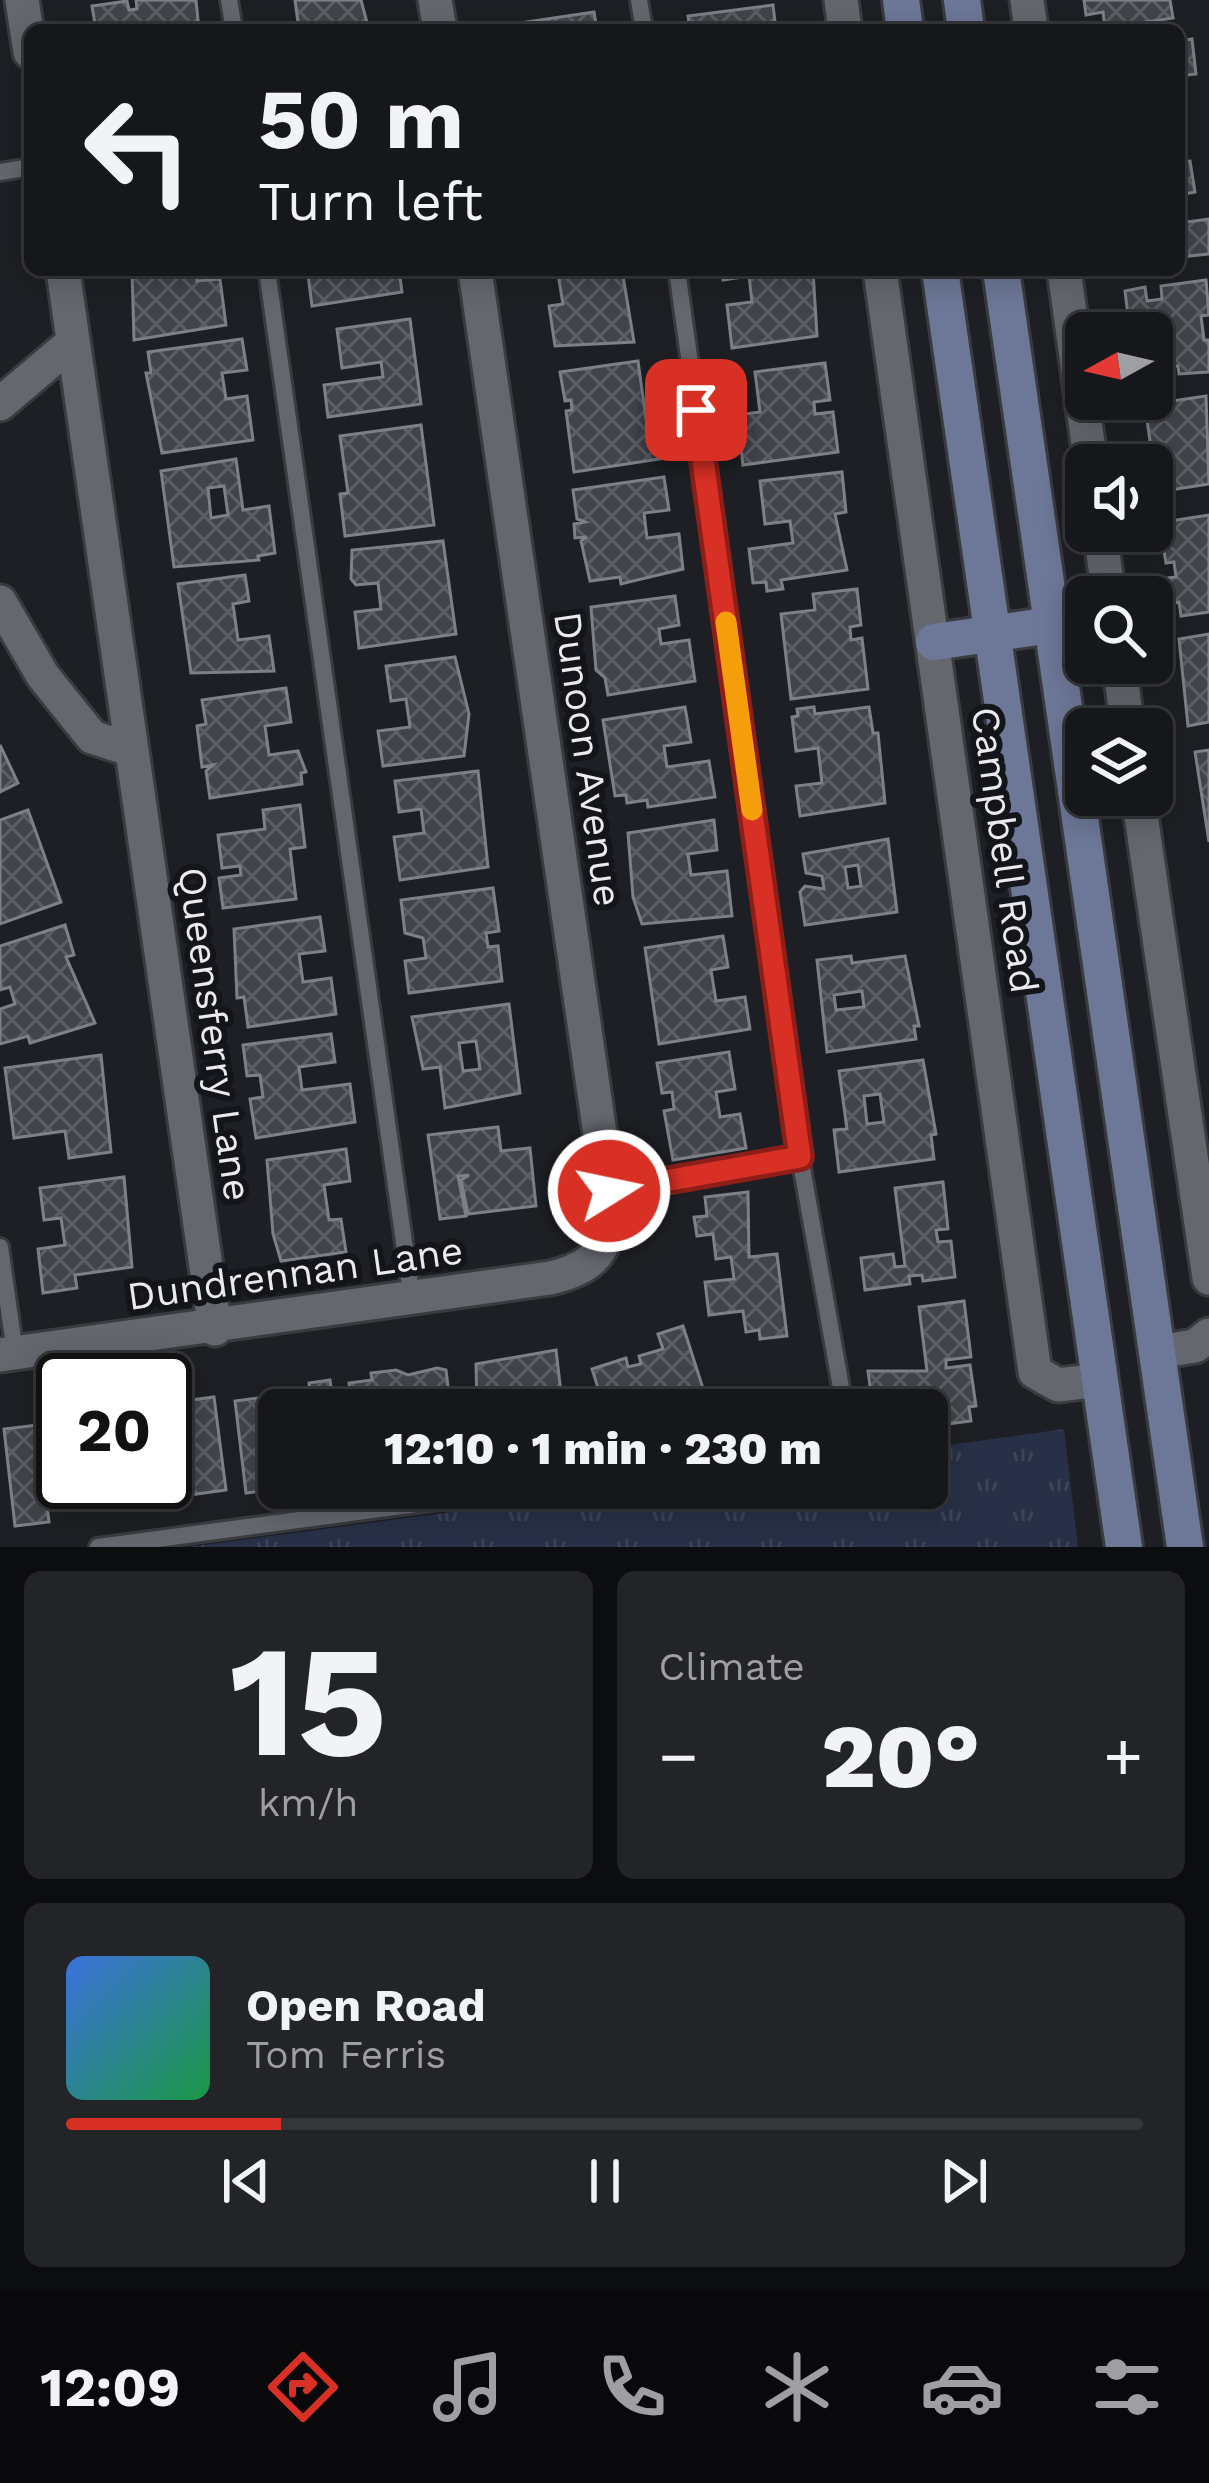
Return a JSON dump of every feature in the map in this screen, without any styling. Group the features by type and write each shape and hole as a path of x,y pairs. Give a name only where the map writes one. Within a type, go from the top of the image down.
{"main road":[{"name":"Campbell Road","path":"941,276 1124,1547"},
{"name":"Campbell Road","path":"1002,276 1065,601"},
{"path":"934,642 1065,623"},
{"name":"Campbell Road","path":"1076,684 1185,1547"}],"street":[{"name":"Queensferry Lane","path":"63,276 215,1329"},
{"name":"Dunoon Avenue","path":"476,276 609,1191 612,1216 598,1258"},
{"name":"Campbell Road","path":"881,276 1035,1372 1058,1385 1100,1380"},
{"path":"1065,276 1088,444"},
{"path":"0,404 74,342"},
{"path":"0,602 43,676 92,737 132,750"},
{"path":"1141,816 1209,1278"},
{"name":"Dundrennan Lane","path":"8,1354 215,1329 550,1278 578,1271 598,1258"},
{"path":"1157,1352 1195,1346 1209,1334"}],"lane":[{"path":"268,276 412,1299"},
{"path":"678,276 800,1157 841,1389"},
{"path":"609,1191 800,1157"},
{"path":"0,1246 8,1354"},
{"path":"98,1547 380,1509"}],"green space":[{"path":"1064,1429 1078,1547 188,1547 474,1509 948,1509 948,1445"}],"building":[{"path":"136,0 196,0 198,24 95,24 92,6 127,1 129,10 137,9"},
{"path":"295,0 361,0 367,24 298,24"},
{"path":"1084,0 1170,0 1173,18 1104,24 1103,12 1086,15"},
{"path":"773,5 775,24 689,24 688,16"},
{"path":"594,12 596,24 513,24"},
{"path":"1192,39 1196,74 1185,75 1185,40"},
{"path":"1185,161 1190,161 1195,192 1185,194"},
{"path":"1185,203 1187,222 1209,219 1209,254 1185,256"},
{"path":"132,276 220,279 226,325 134,340"},
{"path":"308,276 400,276 402,292 312,306"},
{"path":"558,276 623,276 634,342 555,346 549,306 563,304"},
{"path":"749,276 813,276 817,336 732,348 727,305 752,302"},
{"path":"1206,280 1209,315 1201,316 1204,340 1209,340 1209,372 1179,374 1178,366 1173,367 1173,312 1128,312 1125,291 1145,287 1147,301 1162,299 1161,286"},
{"path":"410,319 421,404 328,417 324,385 383,377 381,362 342,368 337,329"},
{"path":"242,339 247,370 222,373 226,399 247,396 253,440 162,453 146,373 151,373 148,352"},
{"path":"638,361 646,419 660,417 666,458 574,472 566,411 572,410 571,400 565,401 560,372"},
{"path":"825,363 830,400 814,402 815,414 833,412 838,452 743,465 737,415 760,412 755,372"},
{"path":"1206,396 1209,484 1173,490 1173,444 1150,444 1147,420 1173,420 1173,401"},
{"path":"421,425 434,525 345,536 340,494 348,493 340,436"},
{"path":"236,459 243,510 269,506 275,553 258,556 259,560 174,567 161,471","holes":["224,486 228,515 211,518 208,488"]},
{"path":"842,472 846,512 835,514 847,570 781,580 783,589 767,591 766,582 753,583 749,549 793,543 790,521 765,524 760,481"},
{"path":"664,477 669,510 644,513 647,538 679,534 683,569 621,584 620,577 590,581 581,541 587,537 575,538 574,524 585,522 577,519 573,490"},
{"path":"1209,515 1209,612 1181,616 1179,602 1173,604 1174,562 1166,563 1164,552 1173,552 1173,521"},
{"path":"443,541 456,634 359,648 355,612 381,609 378,583 356,585 351,579 352,550"},
{"path":"245,575 249,601 233,604 238,640 269,636 274,671 191,673 178,584"},
{"path":"857,589 861,625 850,627 851,640 862,638 868,689 791,699 781,614 815,610 813,594"},
{"path":"675,596 679,625 659,629 661,644 689,640 695,681 608,695 605,678 596,670 591,607"},
{"path":"1209,634 1209,722 1188,726 1179,639"},
{"path":"455,657 469,714 464,756 383,766 378,731 410,727 406,699 391,701 386,666"},
{"path":"286,688 291,722 265,726 269,755 298,751 306,772 301,773 302,784 210,798 206,771 213,765 202,767 197,726 206,724 202,700"},
{"path":"685,707 691,742 664,746 667,767 709,761 715,797 648,807 647,800 627,803 626,795 615,796 603,720"},
{"path":"814,707 815,714 869,707 873,733 878,733 885,803 800,816 796,786 822,783 818,748 796,751 792,717 798,716 797,709"},
{"path":"0,745 18,783 0,792"},
{"path":"1209,750 1209,842 1195,752"},
{"path":"478,771 488,867 400,880 394,837 424,833 421,809 399,812 395,781"},
{"path":"300,805 305,847 290,849 296,899 223,908 219,878 241,875 240,866 222,868 218,835 265,829 263,810"},
{"path":"28,810 61,902 0,924 0,820"},
{"path":"714,820 717,850 688,854 691,875 727,871 732,916 642,924 633,897 628,833"},
{"path":"888,839 897,912 805,925 800,892 805,886 824,889 822,876 806,873 803,854","holes":["858,865 861,886 848,888 845,867"]},
{"path":"493,888 499,931 486,933 488,947 498,946 502,981 409,993 405,961 426,958 423,938 405,933 401,900"},
{"path":"320,917 325,951 299,954 303,982 331,978 336,1014 248,1027 244,997 237,998 234,929"},
{"path":"65,925 74,955 66,957 95,1023 30,1043 28,1036 0,1044 0,1009 15,1004 10,987 0,990 0,946"},
{"path":"723,936 728,967 711,970 716,1001 745,997 750,1029 659,1044 645,948"},
{"path":"851,956 852,963 905,956 919,1026 914,1026 916,1039 827,1052 817,960","holes":["862,991 864,1007 836,1010 834,995"]},
{"path":"509,1004 520,1093 445,1108 440,1067 423,1069 412,1017","holes":["476,1041 480,1069 463,1071 459,1043"]},
{"path":"331,1034 335,1062 299,1067 302,1090 350,1084 355,1122 256,1138 250,1099 263,1097 260,1075 247,1076 243,1045"},
{"path":"729,1052 735,1089 716,1092 720,1117 740,1114 746,1148 673,1160 664,1111 674,1109 672,1092 662,1093 657,1063"},
{"path":"101,1055 111,1152 69,1158 65,1131 14,1138 5,1068"},
{"path":"923,1060 936,1134 931,1135 934,1159 839,1172 834,1130 847,1129 839,1071","holes":["880,1094 884,1122 867,1124 864,1096"]},
{"path":"498,1127 501,1151 530,1148 536,1206 468,1214 461,1180 469,1175 458,1176 466,1216 440,1219 428,1135"},
{"path":"346,1149 350,1181 324,1185 329,1220 341,1219 346,1252 281,1261 273,1234 267,1160"},
{"path":"124,1177 132,1267 75,1275 77,1288 43,1293 38,1249 65,1245 61,1218 44,1220 40,1188"},
{"path":"943,1182 948,1229 936,1230 938,1242 951,1241 955,1277 923,1281 922,1275 909,1276 910,1284 865,1290 861,1258 893,1254 895,1267 905,1266 895,1188"},
{"path":"748,1192 749,1257 777,1254 787,1336 760,1339 759,1330 746,1332 743,1311 709,1315 705,1282 734,1279 731,1257 716,1259 713,1234 697,1236 694,1217 707,1216 705,1197"},
{"path":"964,1301 971,1357 946,1360 946,1368 970,1365 976,1406 969,1407 971,1421 948,1424 948,1389 870,1389 868,1371 927,1371 919,1307"},
{"path":"683,1326 703,1389 598,1389 592,1369 626,1358 628,1367 641,1364 639,1356 663,1349 658,1334"},
{"path":"556,1350 561,1389 477,1389 476,1364"},
{"path":"396,1370 408,1375 446,1370 448,1389 350,1389 349,1383 372,1380 371,1373"},
{"path":"330,1380 331,1389 310,1389 309,1383"},
{"path":"214,1397 226,1490 192,1495 192,1400"},
{"path":"258,1398 258,1491 246,1493 235,1401"},
{"path":"36,1425 36,1509 47,1509 49,1522 15,1526 4,1429"}],"slow traffic":[{"path":"726,622 752,810"}],"route":[{"path":"609,1191 800,1157 696,410"}]}
